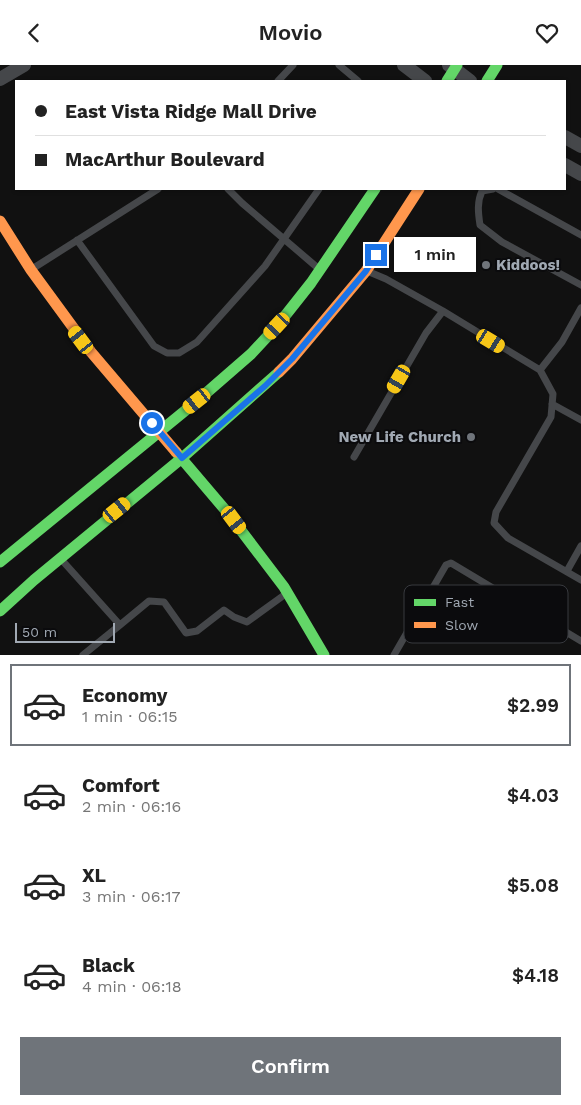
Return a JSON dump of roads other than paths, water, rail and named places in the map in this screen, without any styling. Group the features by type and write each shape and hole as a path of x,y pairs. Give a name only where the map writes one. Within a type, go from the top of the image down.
{"main road":[{"path":"488,80 497,65"},
{"path":"0,562 225,378 251,353 277,326 320,270 374,190"},
{"path":"0,611 60,558 182,458 292,359 366,271 418,190"},
{"path":"0,221 32,270 91,352 227,512 288,593 324,655"}],"street":[{"path":"0,79 24,65"},
{"path":"404,65 424,80"},
{"path":"452,70 468,80"},
{"path":"566,138 581,146"},
{"path":"566,166 581,175"}],"lane":[{"path":"279,80 293,65"},
{"path":"339,65 357,80"},
{"path":"32,270 156,190"},
{"path":"229,190 320,270"},
{"path":"77,240 154,346 167,353 179,353 197,342 265,267 318,190"},
{"path":"487,190 482,191 479,199 480,225 502,242 581,285"},
{"path":"500,190 581,235"},
{"path":"366,271 386,279 443,311 540,370 553,394 550,417 496,511 494,523 508,537 581,580"},
{"path":"540,370 562,342 581,308"},
{"path":"354,457 426,333 443,311"},
{"path":"552,404 581,420"},
{"path":"566,571 581,546"},
{"path":"60,558 120,625"},
{"path":"434,585 446,565 451,563 488,585"},
{"path":"83,655 149,601 164,602 186,633 197,631 224,610 234,617 247,622 288,593"},
{"path":"568,633 581,641"},
{"path":"394,655 404,638"}],"place":[{"name":"Kiddoos!","path":"486,265"},
{"name":"New Life Church","path":"471,437"}]}
